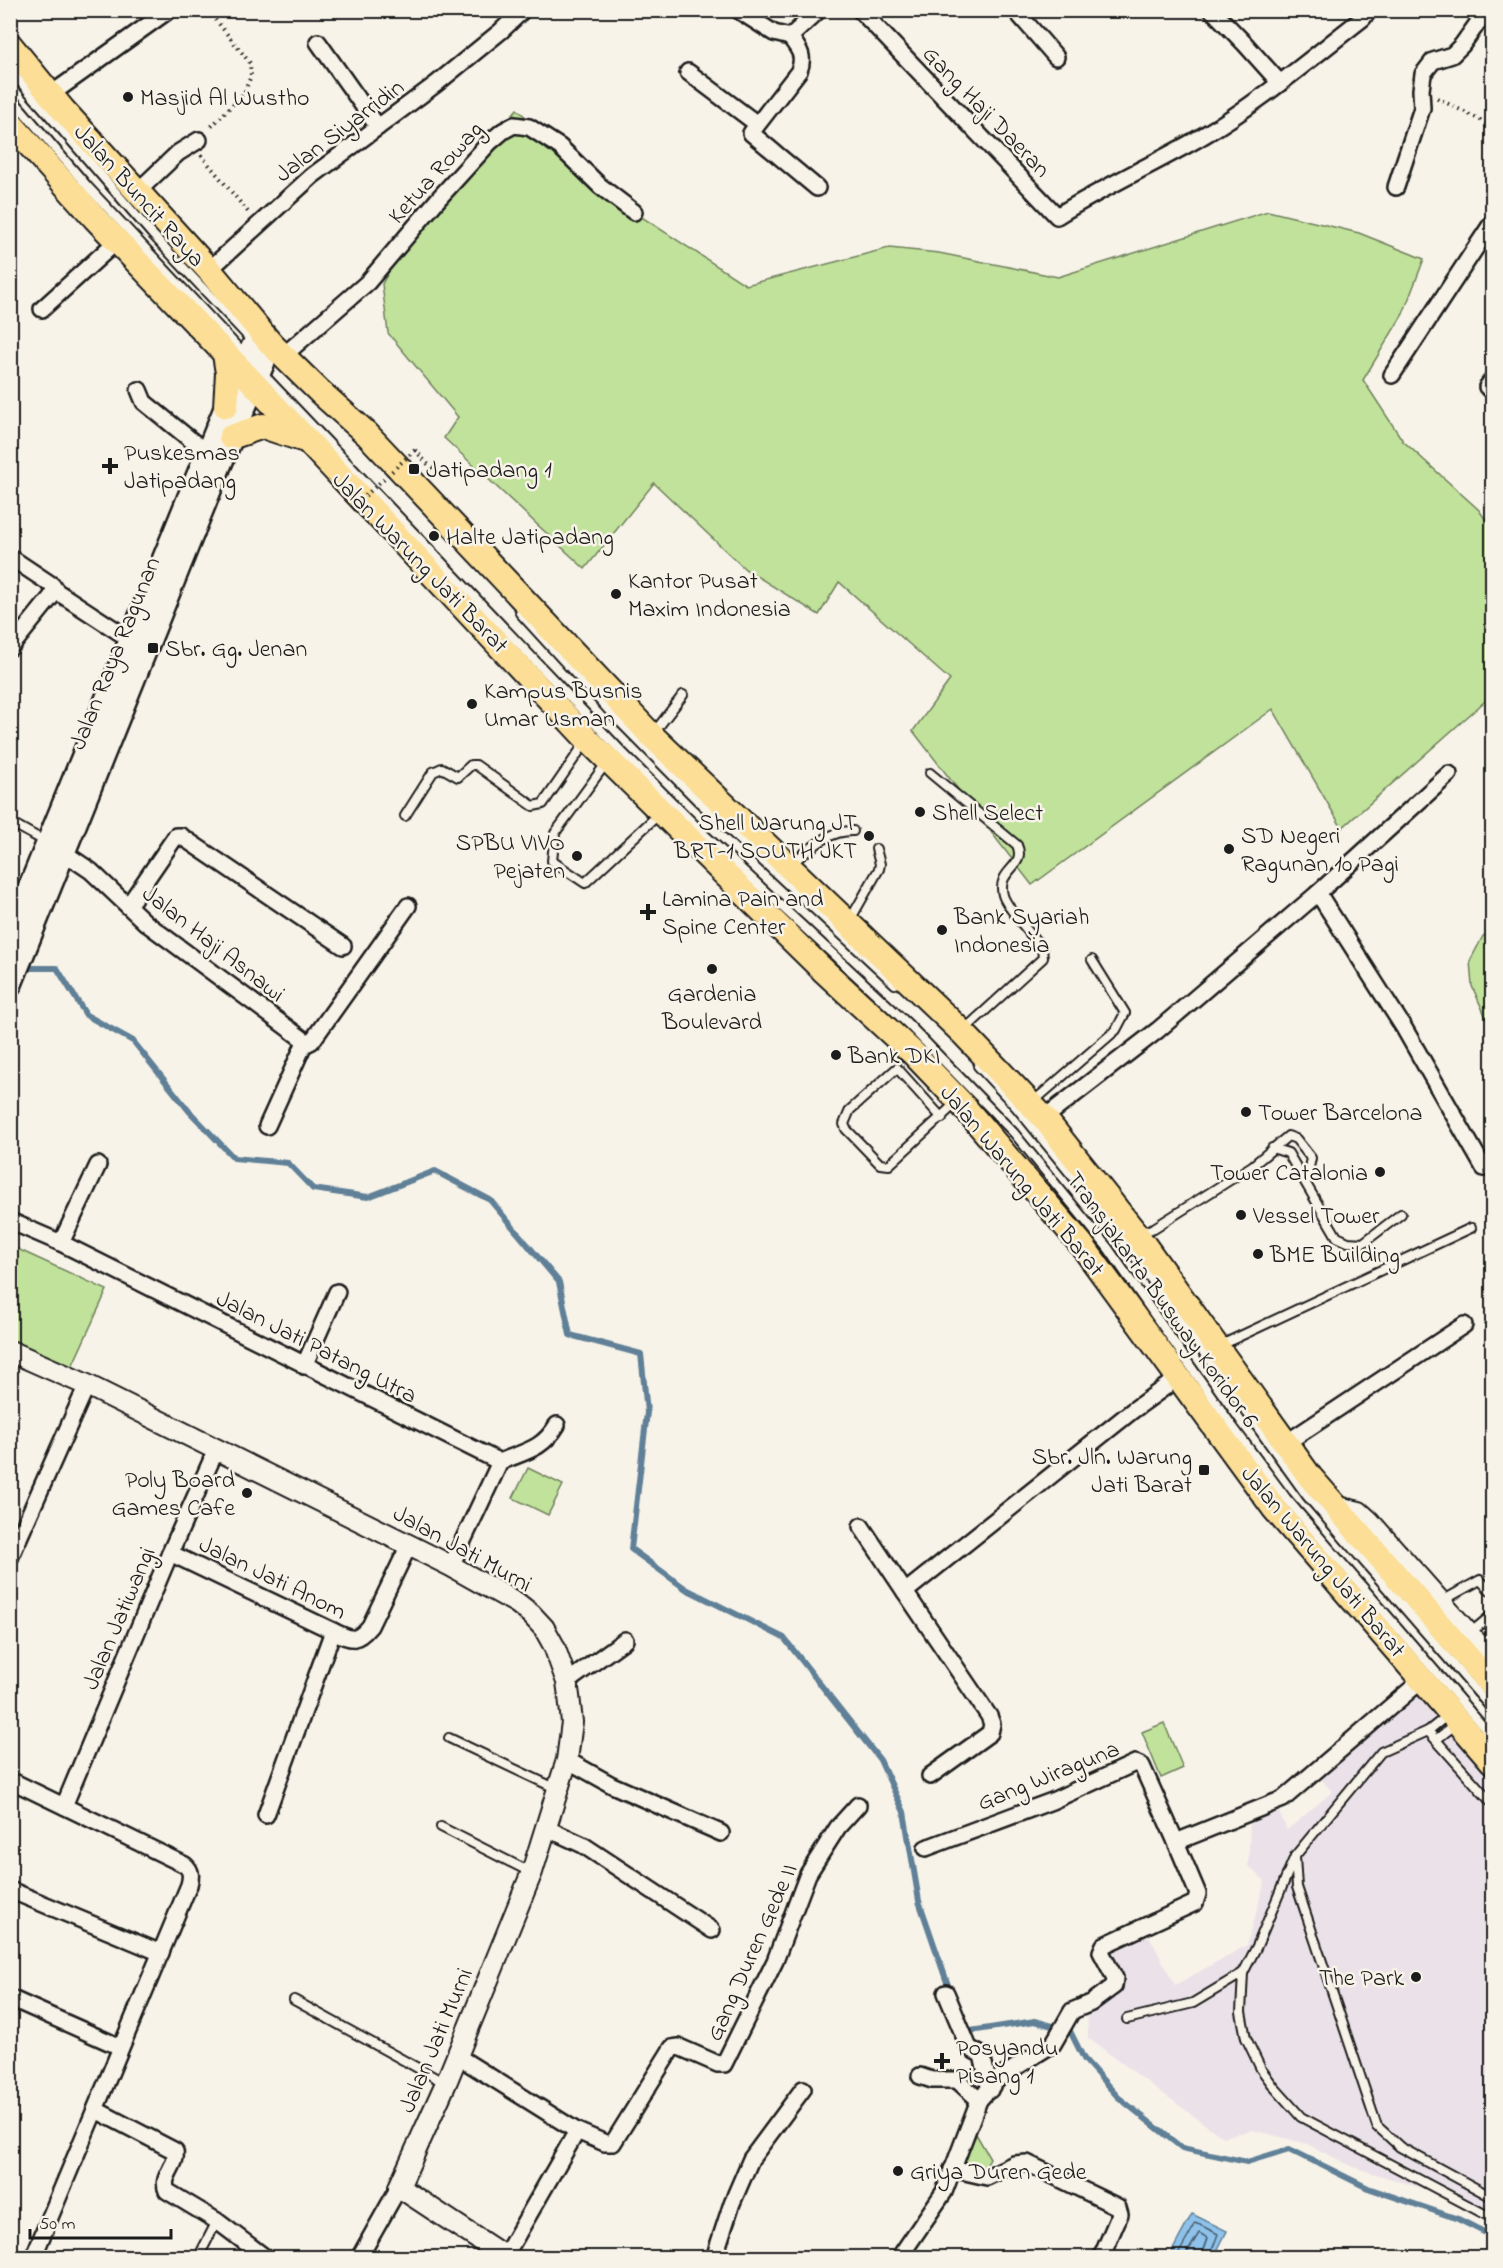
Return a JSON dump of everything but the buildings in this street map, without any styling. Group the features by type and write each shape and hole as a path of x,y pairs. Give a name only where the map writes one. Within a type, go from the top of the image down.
{"main road":[{"name":"Jalan Buncit Raya","path":"10,45 56,108 209,270 258,357"},
{"name":"Jalan Buncit Raya","path":"10,123 33,137 117,241 258,357"},
{"path":"226,406 228,373 258,357"},
{"name":"Jalan Raya Ragunan","path":"10,985 36,896 98,743 231,436 258,357"},
{"name":"Jalan Warung Jati Barat","path":"258,357 304,439 587,740 824,971 905,1060 959,1101 1081,1244 1274,1508 1456,1716 1492,1761"},
{"name":"Jalan Warung Jati Barat","path":"258,357 367,434 652,736 962,1032 1037,1111 1136,1234 1310,1478 1338,1507 1492,1685"},
{"name":"Jalan Raya Ragunan","path":"98,743 131,640 226,406"},
{"path":"231,436 263,426 304,439"},
{"name":"Jalan Raya Ragunan","path":"10,936 36,896"}],"street":[{"path":"56,108 168,10"},
{"name":"Jalan Siyarridin","path":"209,270 312,176 469,59 523,10"},
{"path":"738,10 774,33 790,37 801,52 802,62 799,71 754,128"},
{"path":"790,37 819,10"},
{"name":"Gang Haji Daeran","path":"860,10 1057,216 1085,198 1201,137 1280,83"},
{"path":"1015,10 1056,57"},
{"path":"1212,10 1280,83 1361,13"},
{"path":"1396,187 1422,108 1423,74 1433,62 1452,55 1462,45 1487,10"},
{"path":"318,42 378,128"},
{"path":"688,72 754,128 818,188"},
{"name":"Ketua Rowag","path":"258,357 368,282 440,196 503,131 514,125 529,127 560,147 606,191 634,212"},
{"path":"137,192 178,153 200,140"},
{"path":"1392,375 1492,223"},
{"path":"42,309 117,241"},
{"path":"139,390 144,402 207,453"},
{"path":"10,557 52,585 56,591 131,640"},
{"path":"10,648 56,591"},
{"path":"1037,1111 1158,1030 1318,893 1449,774"},
{"path":"128,906 176,836 181,836 343,946"},
{"name":"Jalan Haji Asnawi","path":"55,848 91,871 146,923 309,1042"},
{"path":"1318,893 1404,1028 1484,1168"},
{"path":"267,1126 309,1042 408,906"},
{"path":"61,1243 98,1165"},
{"name":"Jalan Jati Patang Utra","path":"10,1221 61,1243 500,1462"},
{"path":"304,1366 337,1292"},
{"path":"1286,1443 1464,1325"},
{"name":"Jalan Jati Murni","path":"10,1351 87,1385 452,1566 531,1614 544,1628 554,1646 567,1682 572,1722 567,1760 532,1872 447,2083 399,2187"},
{"path":"905,1592 1132,1411 1179,1377"},
{"path":"10,1558 87,1385"},
{"path":"452,1566 500,1462 542,1445 557,1425"},
{"name":"Jalan Jatiwangi","path":"64,1806 216,1449"},
{"name":"Jalan Warung Jati Barat","path":"1338,1507 1359,1512 1369,1521 1492,1660"},
{"path":"861,1526 989,1716 992,1724 990,1733 930,1776"},
{"name":"Jalan Jati Anom","path":"170,1553 349,1639 362,1636 370,1626 409,1545"},
{"path":"266,1815 333,1631"},
{"path":"567,1682 625,1640"},
{"path":"1176,1842 1283,1799 1423,1679"},
{"path":"567,1760 612,1785 722,1833"},
{"name":"Gang Wiraguna","path":"926,1848 1052,1801 1135,1763 1142,1766 1198,1894 1198,1900 1194,1905 1104,1945 1101,1952 1115,1978 1114,1986 1091,2003 1072,2012 1053,2043 999,2078 985,2095"},
{"path":"11,1782 190,1869 189,1885 33,2258"},
{"name":"Gang Duren Gede II","path":"577,2131 613,2144 674,2046 723,2065 775,1961 808,1874 838,1827 858,1805"},
{"path":"546,1828 583,1845 712,1930"},
{"path":"10,1890 161,1953"},
{"path":"899,2258 944,2192 985,2095 982,2055 969,2048 946,1993"},
{"path":"10,1998 122,2042"},
{"path":"359,2258 399,2187 506,2257 577,2131 457,2056"},
{"path":"920,2076 932,2080 957,2080 985,2095"},
{"path":"714,2258 732,2203 751,2159 803,2089"},
{"path":"96,2110 175,2151 176,2159 165,2180 165,2188 171,2194 217,2221 266,2258"},
{"path":"952,2169 987,2177 1014,2164 1027,2163 1118,2207 1120,2214 1101,2258"}],"lane":[{"name":"Transjakarta Busway Koridor 6","path":"10,70 56,108 152,234 258,357 622,752 707,837 908,1024 1014,1133 1108,1248 1233,1427 1286,1498 1492,1737"},
{"name":"Transjakarta Busway Koridor 6","path":"10,96 33,137 88,187 258,357"},
{"path":"33,137 56,108"},
{"path":"308,393 345,427"},
{"path":"515,608 613,715 697,801 900,989"},
{"path":"652,736 683,695"},
{"path":"405,816 434,772 442,768 458,777 471,765 476,765 537,807 543,804 587,740"},
{"path":"608,761 555,833 552,861 585,883 661,812"},
{"path":"930,773 1017,845 1020,853 1019,860 1004,876 1003,897 1042,948 1043,954 1043,958 962,1032"},
{"path":"10,822 55,848"},
{"path":"787,866 829,835 854,831"},
{"path":"848,924 879,869 876,849"},
{"path":"1037,1111 1116,1030 1125,1013 1092,960"},
{"path":"942,1118 905,1060 850,1110 844,1124 846,1129 880,1164 885,1166 889,1165 942,1118 959,1101"},
{"name":"Transjakarta Busway Koridor 6","path":"974,1062 1016,1107 1109,1221 1307,1496 1492,1708"},
{"path":"1136,1234 1154,1227 1252,1166 1288,1136 1296,1139 1311,1158 1306,1182"},
{"path":"1272,1148 1288,1153 1337,1237 1348,1242 1363,1243 1401,1214"},
{"path":"1217,1347 1471,1228"},
{"path":"1441,1602 1480,1580 1492,1592"},
{"path":"1469,1633 1492,1615"},
{"path":"1456,1716 1381,1752 1295,1856 1257,1946 1243,1973 1241,2012 1246,2038 1261,2070 1301,2117 1492,2218"},
{"path":"1437,1739 1456,1716"},
{"path":"1428,1731 1492,1803"},
{"path":"449,1738 558,1789"},
{"path":"441,1827 532,1872"},
{"path":"1295,1856 1298,1887 1377,2126 1400,2147 1492,2198"},
{"path":"1127,2019 1193,2003 1243,1973"},
{"path":"294,2000 447,2083"},
{"path":"198,2258 217,2221"}],"path":[{"path":"208,10 250,63 251,76 244,93 197,145 200,153 258,224"},
{"path":"1421,90 1492,126"},
{"path":"352,508 415,450"}],"shaded area":[{"path":"1417,1694 1492,1779 1492,2223 1437,2193 1353,2167 1307,2144 1253,2130 1222,2137 1088,2038 1087,2010 1114,1992 1105,1950 1146,1930 1175,1985 1247,1945 1265,1881 1248,1866 1250,1823 1277,1807 1287,1830 1332,1792 1321,1779"}],"green space":[{"path":"517,109 614,199 746,285 889,248 939,253 1058,277 1268,211 1359,233 1424,259 1403,314 1363,380 1403,441 1479,510 1492,529 1492,695 1342,828 1273,709 1032,885 913,731 950,680 839,582 819,615 745,569 654,483 585,569 444,438 458,417 388,333 382,284 410,233"},
{"path":"1492,931 1492,1031 1472,986 1470,961 1483,936"},
{"path":"11,1246 107,1290 69,1373 11,1346"},
{"path":"528,1468 563,1485 548,1515 513,1498"},
{"path":"1164,1723 1183,1768 1161,1778 1142,1732"},
{"path":"976,2134 990,2158 981,2174 962,2168"}],"water":[{"path":"1192,2214 1227,2231 1214,2257 1169,2257"}],"waterway":[{"path":"22,968 57,968 86,1015 133,1041 189,1111 234,1158 288,1163 313,1189 368,1197 435,1171 490,1200 559,1282 570,1335 641,1354 647,1412 631,1549 686,1589 784,1638 880,1760 904,1812 919,1901 951,1994"},
{"path":"964,2032 1035,2021 1070,2031 1084,2059 1118,2097 1182,2148 1247,2162 1289,2149 1368,2188 1458,2219 1492,2236"}],"place":[{"name":"Masjid Al Wustho","path":"128,97"},
{"name":"Puskesmas Jatipadang","path":"110,466"},
{"name":"Jatipadang 1","path":"414,469"},
{"name":"Halte Jatipadang","path":"434,536"},
{"name":"Kantor Pusat Maxim Indonesia","path":"616,594"},
{"name":"Sbr. Gg. Jenan","path":"153,648"},
{"name":"Kampus Busnis Umar Usman","path":"472,704"},
{"name":"Shell Select","path":"920,812"},
{"name":"Shell Warung JT BRT-1 SOUTH JKT","path":"869,836"},
{"name":"SD Negeri Ragunan 10 Pagi","path":"1229,849"},
{"name":"SPBU VIVO Pejaten","path":"577,856"},
{"name":"Lamina Pain and Spine Center","path":"648,912"},
{"name":"Bank Syariah Indonesia","path":"942,930"},
{"name":"Gardenia Boulevard","path":"712,969"},
{"name":"Bank DKI","path":"836,1055"},
{"name":"Tower Barcelona","path":"1246,1112"},
{"name":"Tower Catalonia","path":"1380,1172"},
{"name":"Vessel Tower","path":"1241,1215"},
{"name":"BME Building","path":"1258,1254"},
{"name":"Sbr. Jln. Warung Jati Barat","path":"1204,1470"},
{"name":"Poly Board Games Cafe","path":"247,1493"},
{"name":"The Park","path":"1416,1977"},
{"name":"Posyandu Pisang 1","path":"942,2061"},
{"name":"Griya Duren Gede","path":"898,2171"}]}
